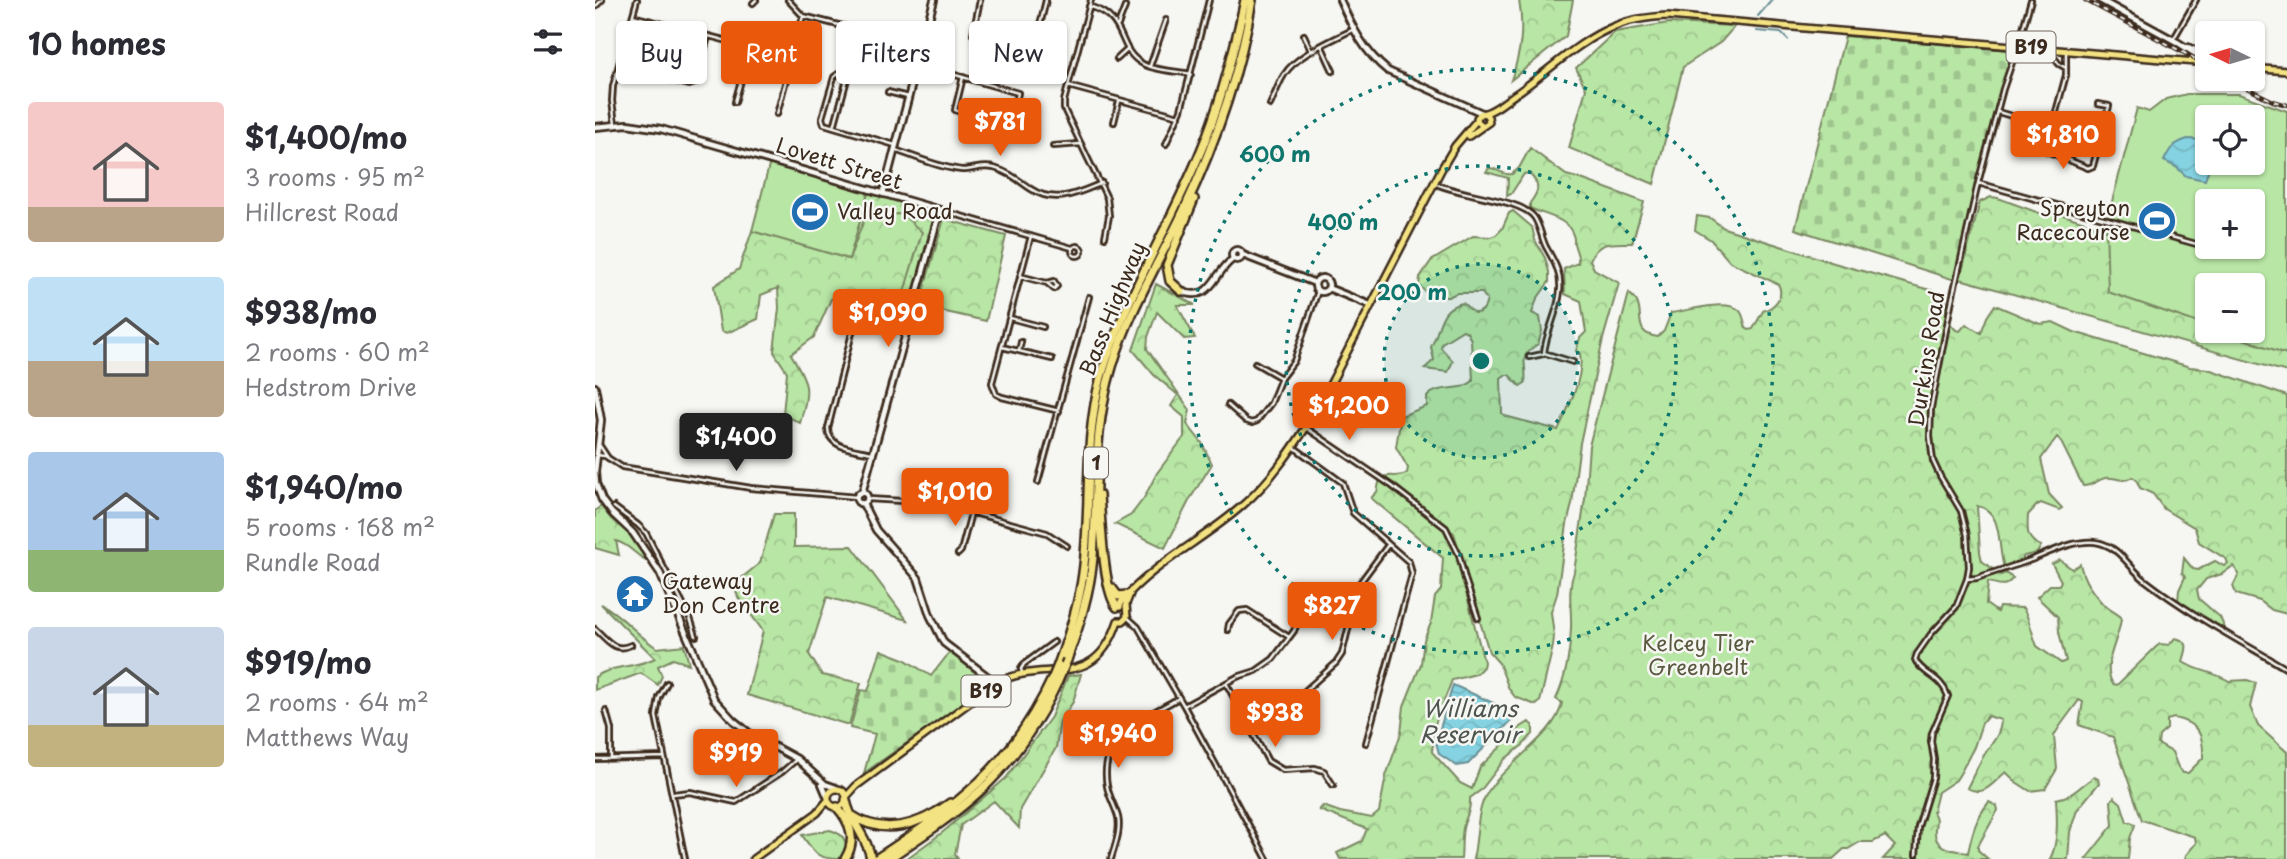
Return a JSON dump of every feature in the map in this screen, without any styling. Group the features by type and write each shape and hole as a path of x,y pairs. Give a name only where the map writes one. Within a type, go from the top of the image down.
{"highway":[{"name":"Bass Highway","path":"888,859 959,809 981,790 1028,733 1052,695 1058,665 1081,592 1086,550 1089,439 1102,377 1126,313 1205,142 1227,79 1245,0"},
{"name":"Bass Highway","path":"873,858 947,811 973,789 999,762 1025,728 1067,660 1083,617 1090,578 1094,538 1096,449 1103,402 1120,345 1208,155 1233,89 1253,0"},
{"path":"1181,291 1170,281 1167,265 1208,155"},
{"path":"1096,449 1105,570 1111,599 1118,610"},
{"path":"1109,585 1118,596 1129,593"},
{"path":"851,815 863,823 877,827 919,821 943,808 999,762"},
{"path":"846,798 851,815 873,858"},
{"path":"835,807 849,822 852,833 851,847 845,859"}],"main road":[{"name":"B19","path":"1118,610 1129,593 1150,573 1243,506 1294,447 1449,156 1482,119 1597,35 1634,20 1668,16 2195,61"},
{"path":"2265,69 2287,71"},
{"path":"1118,610 1127,617 1123,621 1118,621 1118,610"},
{"name":"B19","path":"753,859 817,813 842,806 856,786 996,683 1022,673 1069,671 1089,663 1104,649 1118,621"},
{"name":"B19","path":"817,813 831,790 856,786"},
{"path":"839,789 846,798"},
{"path":"828,798 835,807"}],"street":[{"path":"595,7 602,0"},
{"path":"615,124 613,86 637,0"},
{"path":"788,0 803,16 836,25"},
{"path":"928,21 934,0"},
{"path":"980,0 973,34 1031,50 1035,46 1046,0"},
{"path":"1091,0 1064,109 1107,198 1109,216 1105,237"},
{"path":"1166,144 1179,116 1209,0"},
{"path":"1340,0 1366,51 1388,71 1469,108 1482,119"},
{"name":"Durkins Road","path":"1916,855 1918,827 1933,778 1931,733 1948,696 1941,681 1917,665 1915,660 1931,634 1956,607 1967,579 1968,554 1961,511 1933,461 1931,408 1978,183 2031,0"},
{"path":"2100,0 2195,54"},
{"path":"2175,41 2196,0"},
{"path":"1089,6 1101,10 1118,25 1128,49 1140,62 1191,74"},
{"path":"1118,25 1125,7"},
{"path":"633,16 721,39"},
{"path":"802,21 803,16"},
{"path":"1150,66 1166,20"},
{"path":"1270,105 1288,70 1311,51 1354,29"},
{"path":"1304,35 1311,51"},
{"path":"707,43 709,36"},
{"path":"2175,41 2195,50"},
{"path":"1322,47 1333,71"},
{"path":"2047,48 2059,64 2066,68"},
{"path":"1117,59 1128,49"},
{"path":"2066,50 2064,83 2047,151 2088,168 2093,166 2109,106 2098,104"},
{"path":"834,127 847,79 841,72 834,76 822,118 824,124 953,168 965,170 983,166 1006,172 1039,194 1049,197 1070,196 1102,183"},
{"path":"955,76 1018,93 1010,125"},
{"path":"963,78 955,110 966,114"},
{"path":"735,102 740,84"},
{"path":"777,114 785,84"},
{"path":"883,194 912,84"},
{"path":"1068,86 1179,116"},
{"path":"888,92 908,97"},
{"path":"1114,122 1120,100"},
{"path":"1997,111 2052,128"},
{"name":"Lovett Street","path":"595,127 615,124 661,129 1072,248"},
{"path":"1053,146 1081,144"},
{"path":"1433,183 1450,190 1525,208 1535,219 1541,239 1561,276 1560,294 1545,341 1544,354"},
{"path":"1978,183 2195,244"},
{"path":"940,210 858,502 863,504 876,530 918,578 930,615 944,643 996,683"},
{"path":"1031,236 992,383 996,394 1002,397 1059,411"},
{"path":"1181,291 1194,294 1208,289 1222,268 1233,259 1232,254 1236,250 1315,283 1318,291 1300,347 1294,361 1281,377 1271,402 1257,421 1252,423 1228,405"},
{"path":"1020,276 1047,283"},
{"path":"1315,283 1319,278 1324,278 1328,288"},
{"path":"1328,288 1370,305"},
{"path":"1318,291 1322,292 1328,288"},
{"path":"1038,482 1089,297"},
{"path":"1010,318 1043,327"},
{"path":"855,321 828,435 834,443 873,453"},
{"path":"1019,351 1021,342"},
{"path":"1002,347 1052,359"},
{"path":"1529,357 1544,354 1573,362"},
{"path":"1255,363 1281,377"},
{"path":"595,387 598,420 595,472 602,500 650,549 690,618 696,636"},
{"path":"1306,428 1392,486 1446,528 1459,555 1478,618"},
{"path":"598,443 610,461"},
{"path":"1294,447 1343,483 1353,513 1409,562 1412,574 1366,743"},
{"path":"596,455 605,456 622,467 751,488 866,494 868,499"},
{"path":"863,504 868,499 937,503 1047,533 1067,546"},
{"path":"614,507 640,527 714,699 749,733 797,759 825,785 839,789"},
{"path":"958,554 971,513"},
{"path":"1967,579 2083,542 2106,545 2113,548 2144,580 2287,669"},
{"path":"1247,721 1277,713 1287,707 1336,663 1342,654 1359,584 1388,545"},
{"path":"1184,706 1273,660 1290,638 1307,596 1299,584"},
{"path":"1228,630 1229,624 1239,611 1247,610 1290,638"},
{"path":"1127,617 1137,625 1184,706 1267,859"},
{"path":"595,629 615,647 623,649 631,645"},
{"path":"1022,673 1024,664 1054,642"},
{"path":"667,683 656,707 685,859"},
{"path":"1226,683 1264,755 1275,767 1294,771 1315,768 1324,771 1333,785"},
{"path":"1111,859 1119,828 1107,784 1107,766 1111,750 1119,736 1132,725 1179,698"},
{"path":"606,711 611,729 611,758"},
{"path":"595,759 664,757"},
{"path":"673,793 690,792 736,802 797,759"},
{"path":"818,779 828,798"}],"green space":[{"path":"1519,0 1573,0 1566,36 1511,80 1521,40"},
{"path":"1669,23 1735,26 1721,42 1683,67 1654,184 1569,148 1586,89 1576,68 1615,32"},
{"path":"1845,36 2012,50 1975,189 1955,280 1795,229"},
{"name":"Spreyton Racecourse","path":"2187,94 2239,94 2287,111 2287,354 2255,343 2265,343 2265,273 2195,273 2195,322 2108,292 2106,224 2137,108 2149,112 2166,99"},
{"path":"1530,148 1566,175 1644,202 1632,243 1602,246 1590,260 1594,269 1619,283 1603,339 1580,443 1557,594 1551,612 1553,646 1540,702 1536,705 1515,697 1499,663 1489,652 1454,533 1446,527 1457,557 1484,662 1476,674 1452,680 1435,724 1432,752 1460,783 1472,789 1480,767 1521,727 1529,722 1533,725 1533,734 1505,759 1481,790 1470,798 1462,832 1461,859 1340,859 1337,853 1362,841 1367,829 1319,810 1323,806 1372,818 1379,812 1386,776 1401,733 1404,706 1421,664 1435,597 1441,590 1443,558 1371,498 1377,492 1380,478 1407,473 1408,468 1396,447 1401,416 1427,406 1427,397 1437,390 1462,387 1473,381 1471,340 1463,330 1442,343 1441,348 1453,361 1448,372 1424,369 1434,360 1431,347 1441,320 1449,309 1463,303 1474,313 1480,312 1487,300 1482,293 1432,297 1419,286 1420,277 1431,261 1473,236 1496,235 1502,229 1509,213 1513,211 1532,227 1535,240 1545,258 1549,282 1537,299 1532,313 1540,317 1542,331 1538,344 1525,357 1525,383 1520,386 1509,375 1501,378 1502,413 1558,430 1580,373 1580,354 1576,351 1580,338 1586,332 1581,301 1565,294 1564,269 1578,263 1573,235 1566,224 1530,208 1537,188 1529,173 1524,174 1507,196 1508,178 1486,172 1489,168 1512,174 1519,168"},
{"name":"Valley Road","path":"770,162 868,193 849,259 752,231"},
{"path":"868,193 935,212 910,307 856,292 831,299 752,231 849,259"},
{"path":"1991,197 1998,198 2039,213 2057,213 2120,236 2195,308 2195,343 2265,343 2265,328 2287,323 2287,372 1960,279 1980,202"},
{"path":"902,214 922,232 901,302 856,292 831,299 814,337 791,354 806,387 800,423 783,414 787,372 774,352 779,308 778,288 761,295 758,319 727,333 721,331 714,286 739,269 752,231 849,259 866,215"},
{"name":"Kelcey Tier Greenbelt","path":"1697,216 1710,218 1724,228 1941,293 1946,302 1946,319 1956,330 1960,331 1966,324 1981,333 1995,305 2040,324 2053,322 2074,332 2190,367 2208,369 2287,396 2287,614 2272,610 2260,601 2236,594 2233,586 2239,574 2233,566 2222,574 2206,579 2197,590 2199,599 2220,617 2225,629 2178,601 2179,590 2185,577 2182,573 2184,558 2193,569 2198,570 2215,561 2224,566 2228,563 2226,559 2199,542 2195,528 2164,509 2153,494 2140,488 2136,479 2105,478 2083,486 2057,437 2041,459 2049,494 2062,508 2059,510 2041,503 2028,515 2029,534 2033,541 2041,546 2037,553 2024,556 2014,567 2004,567 1996,522 1986,509 1977,506 1982,561 2001,575 2005,573 2013,578 2004,585 1988,582 1986,604 1997,612 1999,607 2023,608 2037,646 2061,663 2066,661 2058,617 2037,597 2050,585 2059,585 2061,581 2052,564 2060,560 2072,569 2080,564 2094,593 2104,605 2121,617 2110,659 2113,684 2117,685 2160,644 2169,645 2175,638 2186,644 2183,662 2188,665 2229,681 2247,680 2256,683 2250,707 2258,726 2287,752 2287,859 2185,859 2196,843 2195,837 2142,820 2113,737 2079,725 2083,702 2079,700 2054,736 2057,769 2045,789 2030,791 2006,772 1984,790 1973,791 1967,788 1999,731 2001,720 1988,716 1982,723 1974,747 1956,780 1938,792 1933,812 1936,820 1935,836 1940,845 1956,851 1968,853 1981,814 1989,802 1997,806 1998,810 1978,846 1978,850 1988,859 1883,859 1895,846 1885,836 1844,849 1833,859 1473,859 1480,810 1486,795 1504,772 1550,727 1562,703 1556,699 1568,655 1571,586 1585,499 1589,446 1629,293 1637,302 1642,329 1658,337 1664,331 1671,313 1717,305 1734,307 1740,311 1746,328 1753,329 1763,311 1775,304 1779,297 1778,284 1730,262 1711,240 1695,230","holes":["2167,720 2182,720 2198,731 2202,742 2203,758 2188,773 2183,773 2178,767 2172,752 2158,744 2159,736 2167,729"]},
{"path":"944,219 1006,236 986,321 919,306"},
{"path":"1156,284 1195,305 1177,305 1195,338 1184,339 1157,312 1148,337 1147,349 1190,410 1187,424 1202,443 1212,464 1190,499 1165,548 1115,524 1131,515 1184,437 1184,417 1171,406 1178,395 1154,375 1133,350"},
{"path":"601,506 611,519 632,536 649,561 616,541 619,555 595,548 595,511"},
{"path":"774,514 794,514 794,547 852,546 907,620 827,597 809,654 822,675 861,683 849,725 747,695 763,631 738,597 734,584 760,563"},
{"path":"601,604 657,648 684,645 689,664 673,659 658,666 662,676 658,685 641,673 595,690 595,677 655,658"},
{"path":"881,650 904,659 931,676 950,652 988,683 988,686 864,773 875,734 850,728 861,690 868,691"},
{"path":"1081,674 1073,702 1060,721 1056,748 1020,809 1019,828 994,801 961,825 955,854 958,859 906,859 943,832 1006,778 1051,717 1068,676"},
{"path":"2094,777 2099,783 2077,810 2070,832 2068,859 2050,859 2056,837 2056,799 2072,793"},
{"path":"2114,797 2121,803 2127,822 2135,825 2130,838 2128,859 2086,859 2113,825 2111,801"},
{"path":"830,830 845,841 845,849 840,859 817,854 802,835"}],"water":[{"path":"2195,139 2195,175 2207,175 2205,180 2186,176 2164,161 2179,142"},
{"name":"Williams Reservoir","path":"1453,685 1518,714 1468,764 1457,766 1439,754 1436,742"}],"waterway":[{"path":"1758,16 1772,0"},
{"path":"1757,31 1781,33 1788,40"}],"railway":[{"path":"2085,0 2195,59"},
{"path":"2253,91 2287,105"}],"place":[{"name":"Valley Road","path":"810,212"},
{"name":"Spreyton Racecourse","path":"2157,221"},
{"name":"Gateway Don Centre","path":"635,594"}]}
